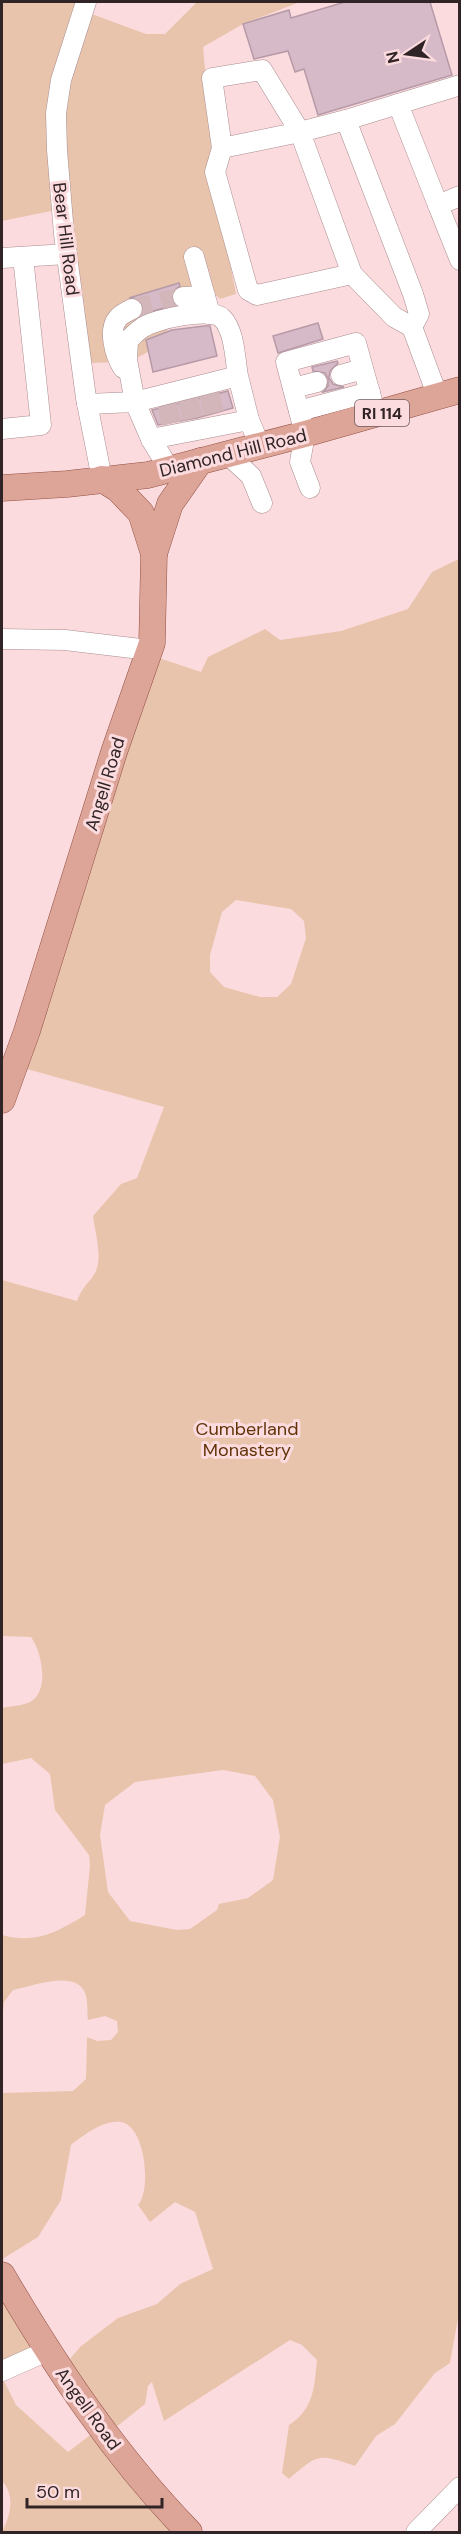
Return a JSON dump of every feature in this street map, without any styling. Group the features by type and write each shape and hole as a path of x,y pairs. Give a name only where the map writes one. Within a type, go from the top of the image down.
{"main road":[{"name":"Diamond Hill Road","path":"2,489 148,474 260,446 302,422 373,403 449,393"},
{"path":"154,554 170,504 200,461"},
{"name":"Angell Road","path":"2,1100 27,1031 114,752 152,643 154,554 137,508 118,489 102,479"},
{"name":"Angell Road","path":"2,2275 72,2390 118,2451 189,2532"}],"street":[{"name":"Bear Hill Road","path":"86,2 61,80 56,113 59,190 67,255 87,404 102,479"},
{"path":"352,274 257,295 248,290 215,172 222,148 212,78 262,70 300,132 352,274 394,317 412,327 449,393"},
{"path":"222,148 346,120 459,86"},
{"path":"398,104 459,260"},
{"path":"346,120 413,294 419,314 412,327"},
{"path":"438,205 459,196"},
{"path":"2,258 67,255"},
{"path":"2,429 42,425 23,257"},
{"path":"194,257 207,305"},
{"path":"183,297 207,305 222,318 230,332 249,420 260,446"},
{"path":"133,392 127,360 128,340 143,326 186,315 207,305"},
{"path":"132,309 118,317 112,334 118,359 151,439 170,469"},
{"path":"310,488 300,462 302,422 286,362 356,343 373,403"},
{"path":"341,375 363,369"},
{"path":"87,404 133,392 166,399 208,389 238,376"},
{"path":"293,388 317,382"},
{"path":"151,439 173,429 215,420 249,420"},
{"path":"227,454 251,476 262,503"},
{"path":"2,639 65,640 149,650"},
{"path":"2,2371 47,2351"},
{"path":"416,2532 459,2487"}],"green space":[{"path":"2,2 92,2 89,13 146,34 165,34 197,2 300,2 243,24 203,47 217,197 236,294 220,299 215,294 168,303 167,337 133,359 91,363 71,212 66,208 2,221"},
{"name":"Cumberland Monastery","path":"459,559 460,2307 450,2363 435,2373 395,2424 376,2436 355,2466 333,2459 319,2458 313,2460 289,2479 282,2473 289,2425 304,2412 308,2405 317,2360 302,2345 290,2340 164,2421 152,2382 148,2386 145,2404 115,2428 195,2532 2,2532 9,2513 10,2500 2,2481 2,2377 16,2405 68,2452 102,2426 65,2365 80,2347 118,2318 157,2304 180,2284 213,2269 195,2212 175,2202 150,2222 138,2205 145,2186 145,2173 141,2146 136,2134 129,2126 121,2122 107,2123 71,2145 61,2200 38,2237 4,2258 3,2262 42,2327 47,2349 2,2372 2,2093 73,2091 86,2079 87,2037 97,2041 111,2040 118,2032 117,2021 105,2016 88,2020 87,1999 82,1988 75,1983 65,1981 13,1990 4,2002 2,2021 2,1935 25,1938 45,1935 85,1915 90,1866 89,1855 55,1810 50,1774 31,1758 2,1764 2,1708 27,1703 36,1697 40,1690 42,1671 38,1652 31,1637 2,1636 2,1280 77,1301 97,1267 97,1237 93,1216 121,1184 137,1178 164,1107 16,1066 159,658 201,672 208,657 265,629 280,640 341,631 408,609 432,572","holes":["236,900 291,909 304,921 306,938 291,984 277,997 260,997 224,987 210,972 210,955 222,912","223,1770 255,1776 273,1800 280,1837 273,1880 248,1898 219,1904 217,1910 190,1929 177,1930 130,1921 108,1892 100,1835 105,1805 135,1782"]}],"building":[{"path":"345,2 430,2 452,75 318,115 304,69 295,72 288,51 254,59 243,24 289,10 291,18"},
{"path":"179,283 180,286 172,292 171,298 174,305 143,314 142,303 138,299 129,298"},
{"path":"318,323 323,339 278,353 273,336"},
{"path":"210,326 217,356 153,372 146,340 172,330"},
{"path":"337,361 338,363 330,371 329,378 333,384 344,387 323,392 328,386 328,379 325,373 313,371 312,367"},
{"path":"228,391 233,408 197,418 158,425 152,410"}],"tunnel":[{"path":"132,309 183,297"},
{"path":"209,394 214,413"},
{"path":"188,399 193,419"},
{"path":"167,404 172,424"}]}
